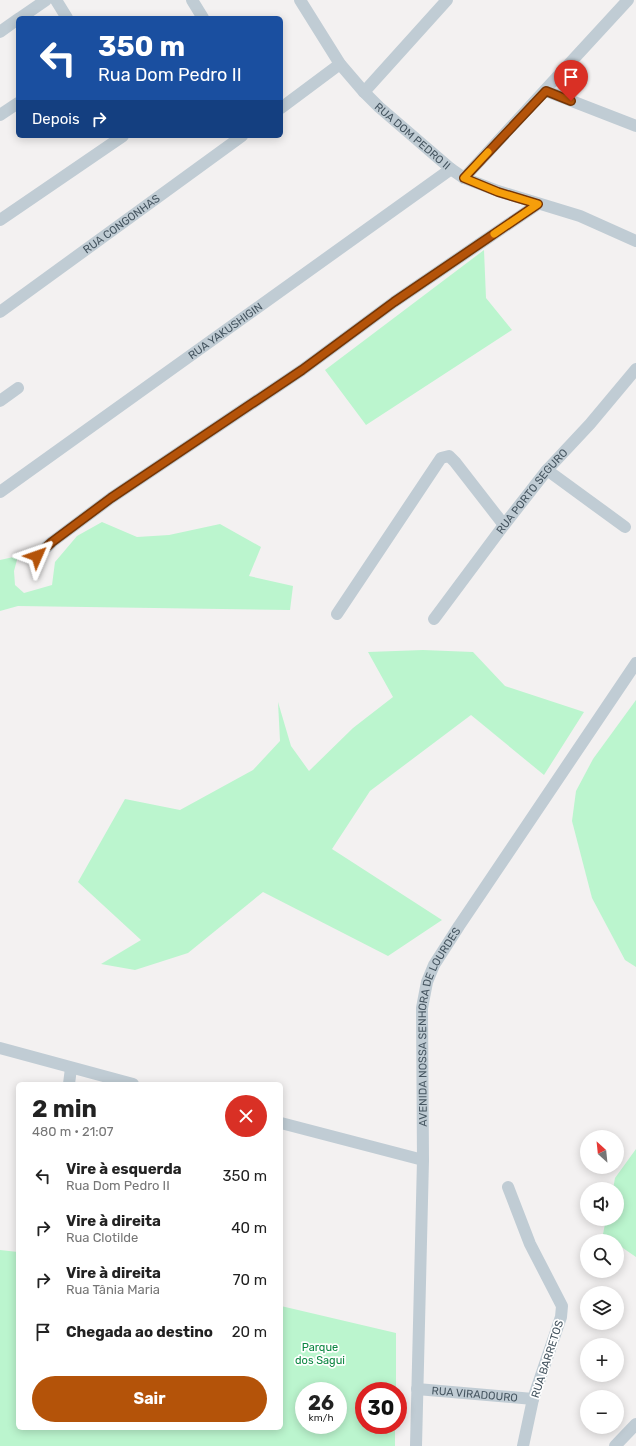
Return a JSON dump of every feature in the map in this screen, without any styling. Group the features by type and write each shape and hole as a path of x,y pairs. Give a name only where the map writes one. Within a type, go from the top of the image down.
{"street":[{"path":"23,16 46,0"},
{"path":"56,0 66,16"},
{"path":"192,0 202,16"},
{"name":"RUA DOM PEDRO II","path":"300,0 340,64 364,92 379,107 451,169 464,178 498,192 580,216 636,241"},
{"path":"364,92 447,0"},
{"path":"464,178 546,91 628,0"},
{"path":"0,32 16,21"},
{"path":"283,107 340,64"},
{"path":"546,91 636,126"},
{"path":"0,115 16,104"},
{"path":"0,220 120,138"},
{"name":"RUA CONGONHAS","path":"0,312 239,138"},
{"name":"RUA YAKUSHIGIN","path":"0,492 451,169"},
{"path":"37,556 52,542 111,498 302,370 394,302 538,204"},
{"name":"RUA PORTO SEGURO","path":"434,619 547,470 590,424 636,369"},
{"path":"0,401 18,388"},
{"path":"337,614 438,462 446,456 449,456 455,462 504,525"},
{"path":"547,470 625,527"},
{"name":"AVENIDA NOSSA SENHORA DE LOURDES","path":"416,1446 423,1160 422,1008 427,982 434,965 636,664"},
{"path":"0,1048 125,1082"},
{"path":"69,1082 71,1068"},
{"path":"283,1124 423,1160"},
{"name":"RUA BARRETOS","path":"508,1187 530,1244 562,1306 561,1317 533,1399 523,1446"},
{"name":"RUA VIRADOURO","path":"417,1389 533,1399"},
{"path":"615,1446 636,1424"}],"green space":[{"path":"484,250 486,298 512,330 366,425 325,370"},
{"path":"102,522 137,537 169,535 220,524 261,547 249,576 293,586 290,610 18,606 0,611 0,560 18,556 14,571 15,585 24,593 52,585 55,562 77,536"},
{"path":"423,650 473,652 505,686 584,712 544,775 471,715 370,791 332,849 442,920 388,956 263,892 188,953 135,970 101,964 141,940 78,882 125,799 180,810 253,770 280,741 278,702 291,746 309,771 353,728 393,697 368,652"},
{"path":"636,700 636,967 625,960 592,898 572,821 576,791 593,759"},
{"path":"636,1149 636,1257 624,1249 624,1234 603,1234 605,1226 624,1226 624,1182 614,1182 618,1174 624,1174 624,1166"},
{"name":"Parque dos Sagui","path":"0,1250 16,1252 16,1430 283,1430 283,1306 396,1333 396,1382 355,1382 355,1434 395,1434 395,1446 0,1446"}],"slow traffic":[{"path":"488,152 464,178 498,192 538,204 494,234"}],"route":[{"path":"37,556 52,542 111,498 302,370 394,302 538,204 498,192 464,178 546,91 571,101"}]}
